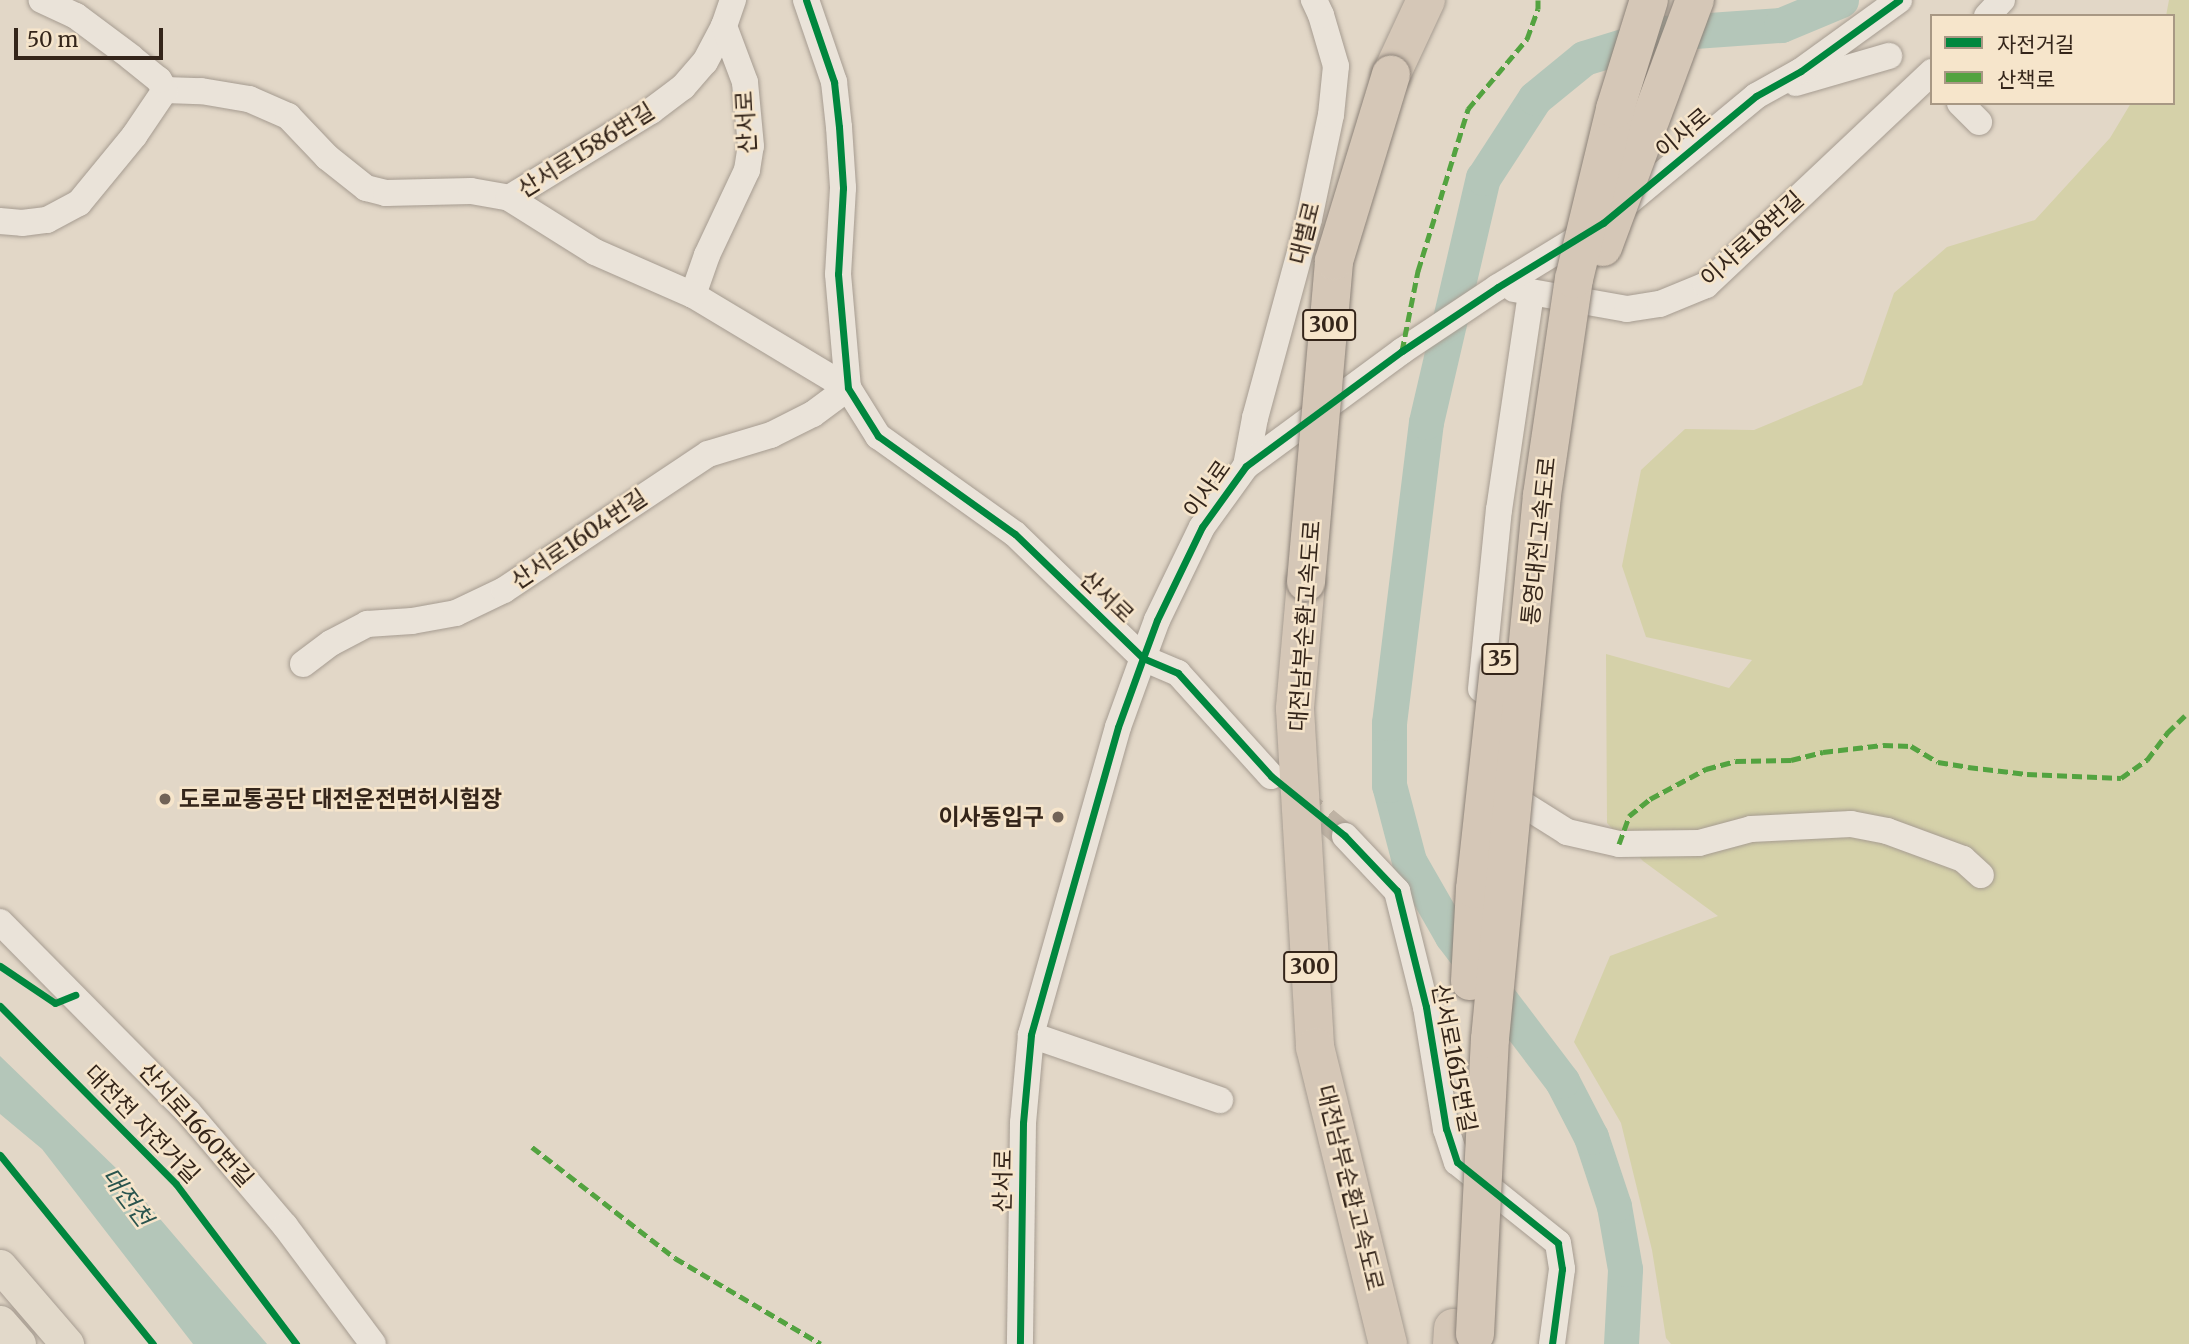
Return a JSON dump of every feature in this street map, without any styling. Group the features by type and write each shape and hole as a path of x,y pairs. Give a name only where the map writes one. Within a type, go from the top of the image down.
{"highway":[{"name":"대전남부순환고속도로","path":"1388,1344 1315,1047 1295,709 1334,261 1391,75 1426,0"},
{"name":"통영대전고속도로","path":"1463,1337 1475,889 1518,489 1555,276 1592,104 1623,0"},
{"name":"통영대전고속도로","path":"1463,1337 1542,495 1574,279 1615,108 1649,0"},
{"path":"1562,358 1695,0"}],"main road":[{"path":"0,1266 67,1344"},
{"path":"0,1322 19,1344"}],"street":[{"path":"0,221 22,223 47,220 79,203 134,136 165,90 159,80 76,16 41,0"},
{"name":"산서로1586번길","path":"165,90 201,91 248,99 288,116 327,157 366,188 397,194 471,191 509,198 651,111 683,87 705,62 724,26 733,0"},
{"name":"산서로","path":"806,0 834,82 838,116 843,188 838,274 848,388 878,436 1015,534 1143,659 1118,727 1031,1035 1023,1123 1020,1344"},
{"name":"대별로","path":"1246,466 1255,418 1309,219 1331,115 1336,66 1314,0"},
{"name":"이사로","path":"1143,659 1157,620 1202,527 1246,466 1494,289 1603,223 1756,96 1862,29 1899,0"},
{"path":"1989,14 2002,0"},
{"name":"산서로","path":"693,295 706,255 747,170 751,146 745,82 724,26"},
{"path":"1862,29 1889,57 1930,78"},
{"path":"1756,96 1889,57"},
{"name":"이사로18번길","path":"1494,289 1531,292 1627,309 1660,304 1706,285 1930,78"},
{"path":"1962,105 1979,122"},
{"name":"산서로","path":"509,198 595,251 693,295 848,388"},
{"path":"1531,292 1499,510 1479,712 1478,776 1567,832 1619,844 1699,843 1751,829 1851,824 1887,831 1963,859 1981,875"},
{"name":"산서로1604번길","path":"303,664 331,643 367,624 412,621 456,613 504,590 708,454 771,435 813,414 848,388"},
{"path":"1143,659 1178,673 1271,776"},
{"name":"산서로1615번길","path":"1345,836 1397,891 1426,1007 1446,1129 1457,1162 1558,1243 1562,1269 1552,1344"},
{"name":"산서로1660번길","path":"0,922 188,1112 285,1227 373,1344"},
{"path":"1031,1035 1220,1100"}],"shaded area":[{"path":"2169,0 2189,0 2189,1344 1671,1344 1666,1338 1652,1250 1621,1123 1574,1042 1610,956 1718,916 1643,861 1607,823 1606,654 1729,688 1752,660 1646,637 1622,566 1641,470 1685,429 1754,430 1862,385 1894,293 1947,247 2035,220 2110,138 2130,105 2175,105 2175,14 2166,14"}],"water":[{"name":"대전천","path":"0,1056 119,1171 267,1344 193,1344 42,1149 0,1114"}],"waterway":[{"path":"1621,1344 1625,1269 1614,1206 1591,1137 1562,1081 1452,936 1409,861 1389,785 1389,723 1426,422 1483,178 1535,98 1584,58 1666,33 1781,25 1841,0"}],"tunnel":[{"path":"1295,795 1345,836"}],"marked path":[{"path":"1402,351 1418,271 1468,109 1527,39 1538,9 1538,0"},
{"path":"1619,844 1629,816 1650,799 1706,769 1736,761 1791,760 1823,752 1883,745 1911,746 1938,762 1968,767 2027,774 2121,778 2147,760 2167,733 2189,712"},
{"path":"532,1147 675,1258 821,1344"}],"cycle path":[{"path":"806,0 834,82 839,127 843,188 838,274 848,388 878,436 1015,534 1143,658 1118,727 1031,1035 1023,1123 1020,1344"},
{"path":"1552,1344 1562,1269 1558,1243 1457,1162 1446,1129 1426,1007 1397,891 1345,836 1271,776 1178,673 1143,658 1157,620 1202,527 1246,466 1402,351 1498,287 1603,223 1756,96 1801,71 1899,0"},
{"path":"0,966 55,1003 75,995"},
{"name":"대전천 자전거길","path":"0,1006 176,1184 296,1344"},
{"path":"0,1155 153,1344"}],"place":[{"name":"도로교통공단 대전운전면허시험장","path":"165,799"},
{"name":"이사동입구","path":"1058,817"}]}
